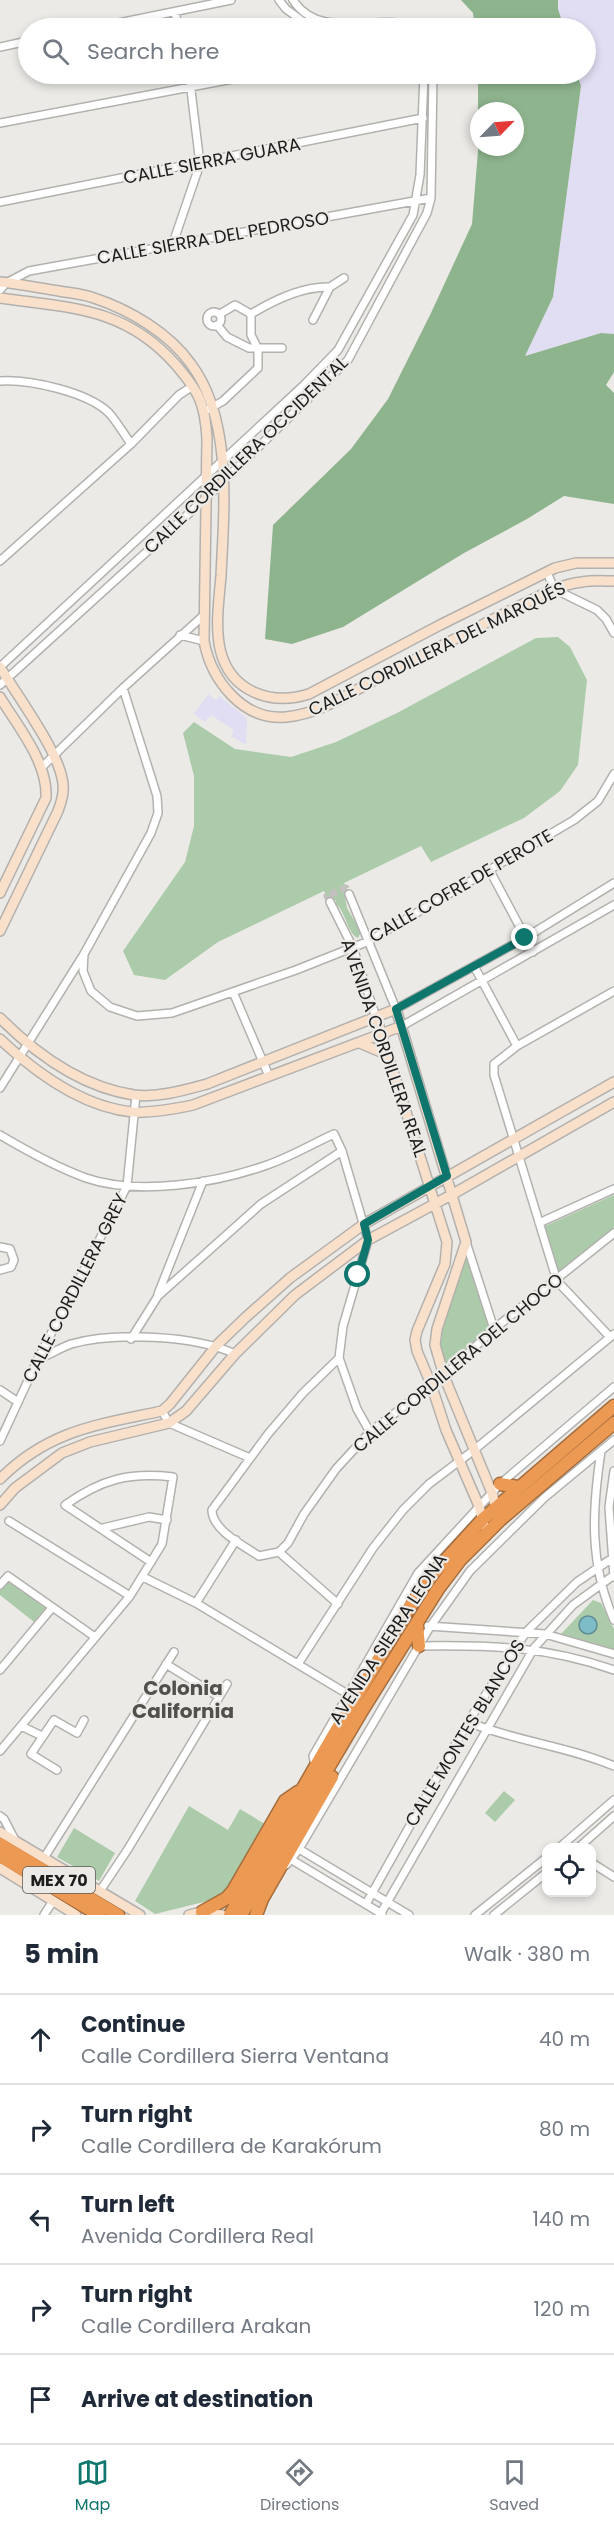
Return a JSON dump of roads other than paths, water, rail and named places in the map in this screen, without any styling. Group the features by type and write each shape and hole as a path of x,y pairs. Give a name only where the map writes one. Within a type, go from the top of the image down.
{"highway":[{"name":"AVENIDA SIERRA LEONA","path":"498,1514 518,1487 614,1406"},
{"name":"AVENIDA SIERRA LEONA","path":"230,1915 302,1790 351,1696 379,1659 431,1576 498,1514 614,1423"},
{"path":"496,1488 518,1487"},
{"name":"AVENIDA SIERRA LEONA","path":"241,1915 363,1709 460,1560 485,1527"},
{"path":"419,1646 414,1631 418,1610 430,1588 431,1576"},
{"path":"379,1659 414,1631 430,1626"},
{"path":"256,1915 276,1875 357,1735 363,1709"},
{"path":"202,1912 218,1904 233,1891 285,1801 302,1790"},
{"name":"MEX 70","path":"0,1844 118,1915"},
{"name":"MEX 70","path":"0,1856 99,1915"}],"street":[{"path":"148,18 231,0"},
{"path":"279,0 286,9 298,18"},
{"path":"293,0 297,6 316,18"},
{"path":"175,13 176,18"},
{"path":"0,47 18,43"},
{"path":"172,246 200,164 192,84"},
{"path":"0,123 208,84"},
{"name":"CALLE CORDILLERA OCCIDENTAL","path":"0,667 222,462 338,350 413,215 417,200 424,84"},
{"name":"CALLE CORDILLERA OCCIDENTAL","path":"3,682 207,497 348,360 427,213 430,198 433,84"},
{"name":"CALLE SIERRA GUARA","path":"0,202 423,118"},
{"name":"CALLE SIERRA DEL PEDROSO","path":"2,285 29,271 430,198"},
{"path":"313,320 330,287 344,278"},
{"name":"CALLE CORDILLERA DEL MARQUÉS","path":"2,285 93,297 132,314 176,345 192,365 209,409 222,462 223,530 218,621 220,649 226,665 235,678 254,692 270,699 292,699 309,694 440,624 547,572 576,563 614,564"},
{"path":"251,314 299,291 330,287"},
{"name":"CALLE CORDILLERA DEL MARQUÉS","path":"0,298 89,311 128,324 159,347 193,386 209,409 204,640 206,654 214,673 232,696 245,706 272,717 295,716 318,710 554,589 582,582 614,581"},
{"path":"251,314 235,305 220,314 214,312 207,317 209,324 218,325 235,343 258,349 273,346 282,348"},
{"path":"218,325 221,321 220,314"},
{"path":"209,409 230,394 258,368 258,349 251,335 251,314"},
{"path":"338,350 348,360"},
{"path":"0,381 50,387 81,394 108,412 131,444"},
{"path":"0,561 131,444 179,395 193,386"},
{"path":"206,528 223,530"},
{"path":"547,572 554,589 597,609 614,633"},
{"path":"41,768 123,688 204,615"},
{"path":"440,624 448,642"},
{"path":"180,635 204,640"},
{"path":"0,667 3,682 54,755 62,778 63,794 0,931"},
{"path":"0,1088 84,954 151,833 158,813 157,796 123,688"},
{"path":"245,706 254,692"},
{"path":"0,698 41,768 46,785 46,798 0,893"},
{"name":"CALLE COFRE DE PEROTE","path":"84,954 83,971 91,991 110,1007 137,1016 172,1012 233,992 369,941 574,820 597,801 614,774"},
{"path":"489,869 533,952"},
{"path":"0,1018 27,1044 74,1076 136,1095 184,1090 207,1084 396,1009 525,938 614,883"},
{"name":"AVENIDA CORDILLERA REAL","path":"349,894 402,1026 494,1329"},
{"name":"AVENIDA CORDILLERA REAL","path":"330,902 353,948 430,1185 448,1251 415,1340 446,1430 479,1506 485,1527"},
{"path":"0,1039 18,1056 68,1090 101,1104 133,1112 193,1105 402,1026 614,904"},
{"path":"474,966 517,1046"},
{"path":"298,1664 374,1548 403,1510 429,1484 474,1450 612,1335 557,1281 494,1075 494,1064 517,1046 614,991"},
{"path":"233,992 269,1076"},
{"path":"360,1043 388,1055"},
{"path":"1,1475 22,1458 53,1439 96,1424 162,1411 217,1345 290,1278 364,1224 614,1082"},
{"name":"CALLE CORDILLERA GREY","path":"0,1441 38,1359 127,1186 136,1095"},
{"path":"0,1505 15,1488 62,1453 90,1442 170,1424 186,1411 235,1354 295,1294 368,1240 614,1102"},
{"path":"0,1135 55,1164 88,1178 127,1186 162,1187 267,1165 334,1134 342,1151 368,1240 343,1326 339,1358 357,1409 370,1432"},
{"path":"158,1296 261,1204 342,1151"},
{"path":"131,1339 158,1296 203,1180"},
{"path":"539,1223 614,1189"},
{"name":"CALLE CORDILLERA DEL CHOCO","path":"279,1552 288,1543 304,1514 336,1469 370,1432 444,1376 494,1329 557,1281 614,1233"},
{"path":"466,1242 435,1336 435,1345 444,1376 474,1450 496,1488 498,1514"},
{"path":"0,1247 10,1249 14,1260 10,1267 0,1270"},
{"path":"38,1359 70,1345 103,1338 177,1339 217,1345 235,1354"},
{"path":"338,1604 279,1552 259,1556 236,1540 214,1522 212,1510 250,1458 303,1393 339,1358"},
{"name":"AVENIDA SIERRA LEONA","path":"351,1696 418,1573 496,1488 614,1387"},
{"path":"0,1390 18,1402"},
{"path":"162,1411 170,1424 250,1458"},
{"name":"AVENIDA SIERRA LEONA","path":"276,1875 292,1860 430,1626 470,1571 516,1524 614,1440"},
{"path":"601,1451 594,1511 597,1570 600,1585 614,1620"},
{"path":"614,1471 609,1507 614,1576"},
{"path":"0,1751 130,1596 143,1576 162,1544 174,1477 143,1474 88,1489 65,1504 151,1562"},
{"path":"103,1528 149,1517 167,1520"},
{"path":"9,1521 130,1596"},
{"path":"196,1603 236,1540"},
{"name":"CALLE MONTES BLANCOS","path":"366,1904 468,1722 516,1646 526,1632 577,1582 613,1558"},
{"path":"0,1585 8,1576 51,1609 95,1637"},
{"path":"143,1576 196,1603 351,1696"},
{"name":"CALLE MONTES BLANCOS","path":"383,1914 388,1901 534,1648 573,1605 614,1576"},
{"path":"0,1670 51,1609"},
{"path":"430,1626 545,1634 614,1654"},
{"path":"419,1646 534,1648 578,1657 614,1670"},
{"path":"44,1858 174,1652"},
{"path":"166,1664 219,1697"},
{"path":"100,1891 128,1850 226,1684"},
{"path":"57,1770 31,1754 54,1720 77,1734 84,1720"},
{"path":"468,1722 487,1730 570,1749 614,1766"},
{"path":"21,1726 42,1736"},
{"path":"568,1843 614,1800"},
{"path":"0,1816 4,1819 15,1840"},
{"path":"584,1843 614,1816"},
{"path":"0,1832 140,1915"},
{"path":"299,1849 409,1915"},
{"path":"292,1860 383,1914"},
{"path":"475,1915 542,1861"},
{"path":"596,1866 614,1877"},
{"path":"0,1868 53,1901 64,1912 76,1915"},
{"path":"494,1915 542,1876"},
{"path":"44,1915 53,1901"},
{"path":"189,1915 202,1912 222,1915"}],"water":[{"path":"584,1616 592,1616 597,1621 595,1632 584,1634 579,1629 579,1621"}],"tunnel":[{"path":"330,902 327,896 346,888 349,894"}],"district":[{"name":"Colonia California","path":"183,1700"}]}
